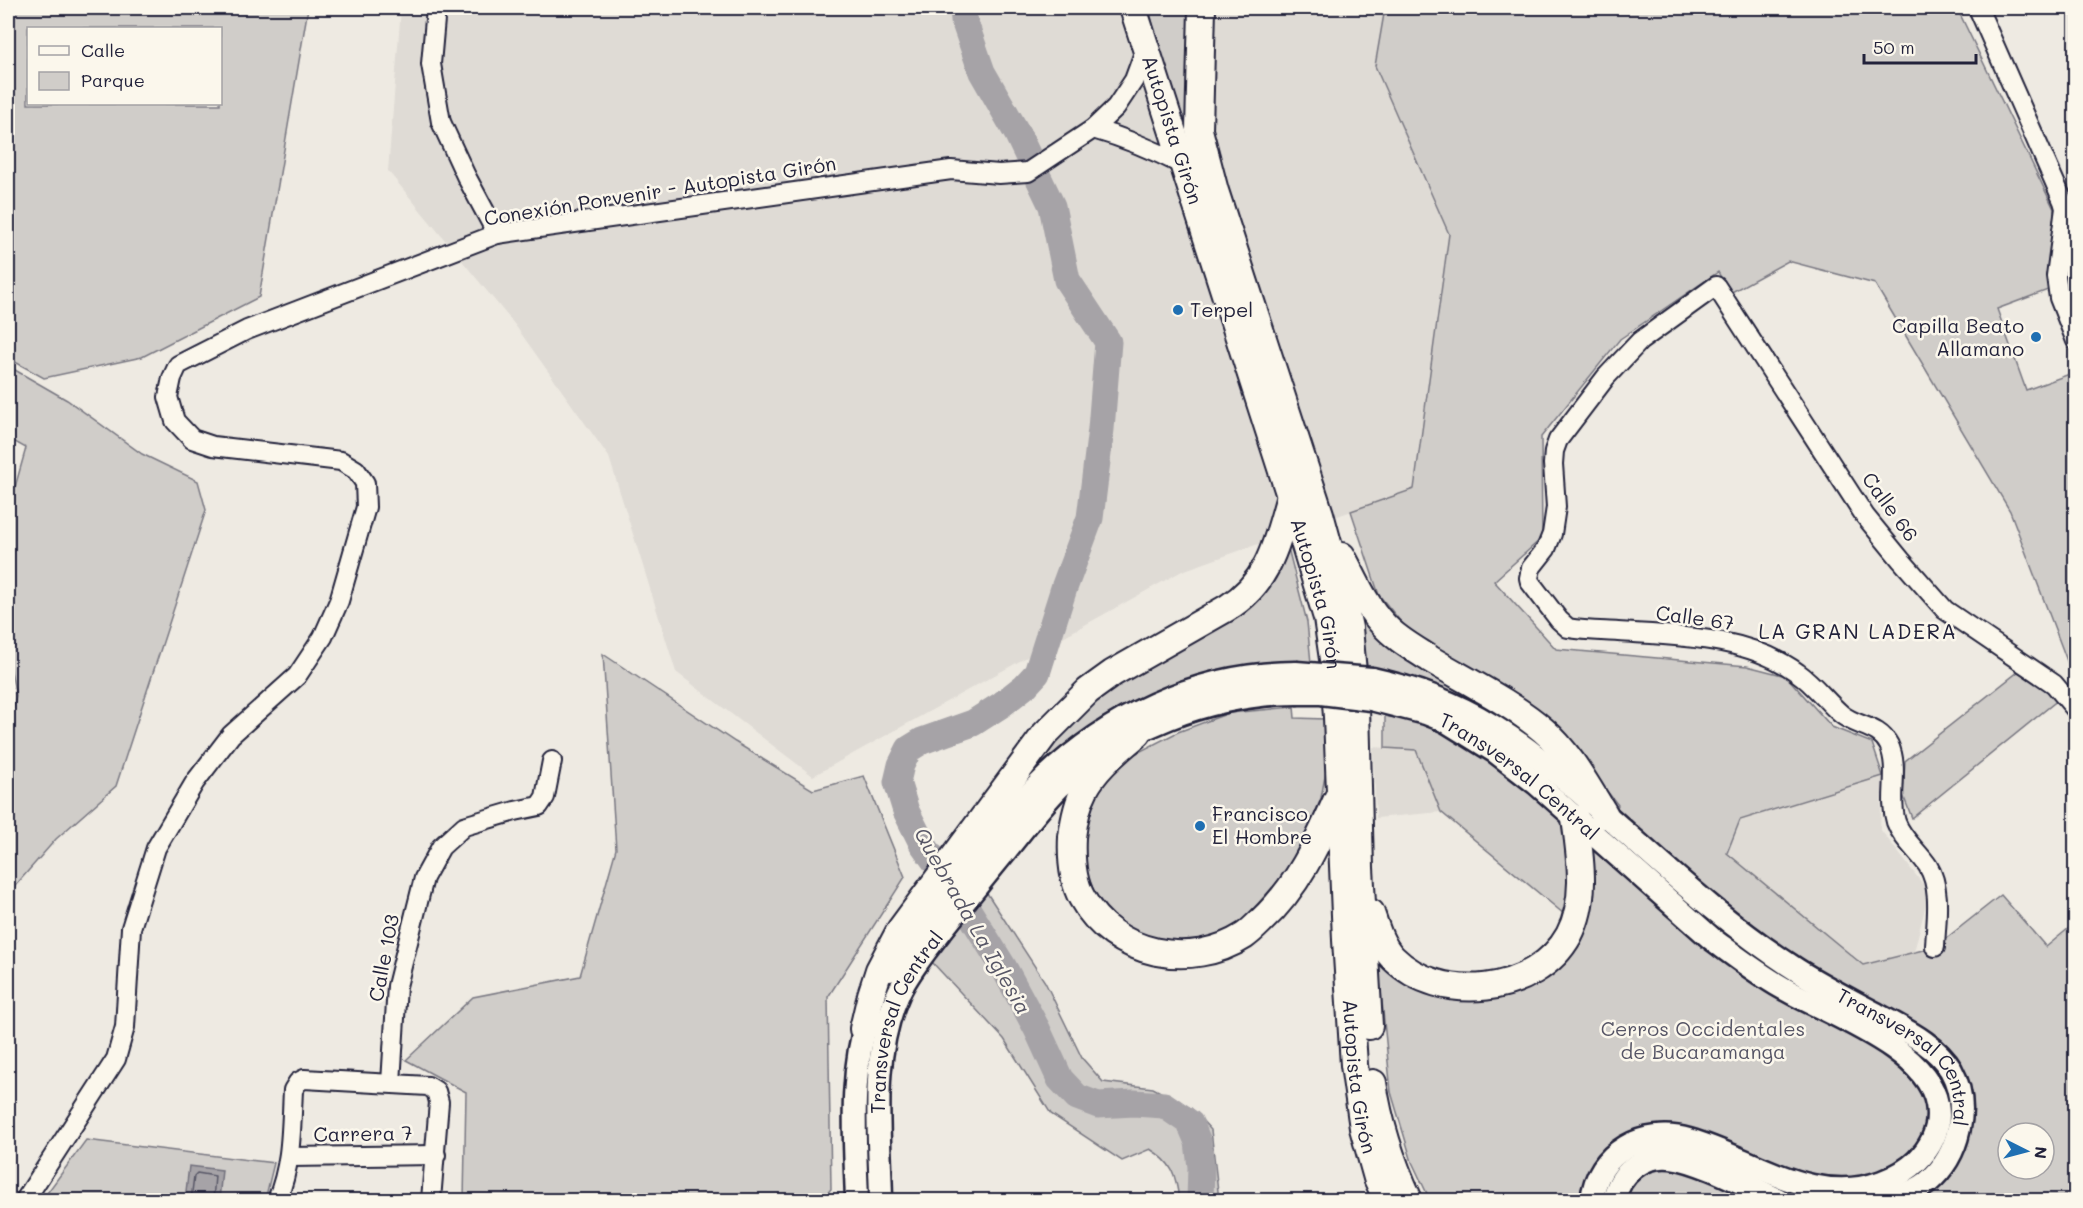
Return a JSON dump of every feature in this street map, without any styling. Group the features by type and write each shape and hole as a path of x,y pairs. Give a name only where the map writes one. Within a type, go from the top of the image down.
{"highway":[{"name":"Autopista Girón","path":"1202,8 1199,130 1215,191 1320,513 1340,587 1351,646 1356,706 1360,868 1372,1073 1376,1100 1392,1160 1409,1200"},
{"name":"Autopista Girón","path":"1135,11 1145,50 1290,496 1322,601 1330,637 1337,717 1354,1065 1363,1128 1377,1178 1387,1200"},
{"path":"864,1029 879,970 900,930 934,912 968,868 1045,734 1088,691 1136,658 1234,604 1254,587 1266,569 1277,543 1290,496"},
{"path":"1320,513 1371,610 1381,623 1405,644 1542,729 1558,745 1576,769 1605,815"},
{"path":"1138,733 1104,764 1085,788 1074,823 1071,852 1074,878 1082,898 1096,918 1115,934 1154,952 1193,955 1209,953 1246,935 1286,895 1303,872 1340,793"},
{"path":"1360,868 1378,936 1391,957 1418,977 1439,984 1462,988 1484,987 1506,982 1525,975 1544,963 1560,948 1569,935 1577,911 1581,882 1575,818"}],"main road":[{"name":"Transversal Central","path":"881,1200 879,1082 883,1042 892,1011 904,983 926,950 934,912 1035,789 1073,754 1113,725 1131,714 1169,698 1231,678 1273,673 1321,693 1371,689 1424,692 1486,722 1539,758 1722,916 1772,954 1924,1042 1951,1070 1958,1086 1961,1106 1960,1125 1955,1144 1946,1162 1929,1181 1914,1191 1892,1200"},
{"name":"Transversal Central","path":"968,868 1089,763 1138,733 1181,714 1222,701 1275,693 1296,683"},
{"name":"Transversal Central","path":"1371,689 1446,721 1516,767 1712,939 1782,988 1886,1043 1908,1058 1922,1072 1931,1086 1937,1103 1939,1122 1926,1152 1911,1167 1896,1177 1859,1189 1813,1187 1792,1182 1687,1139 1670,1136 1644,1139 1617,1151 1608,1162 1595,1187 1592,1200"},
{"name":"Transversal Central","path":"857,1200 855,1078 864,1029"},
{"path":"1614,1200 1620,1182 1629,1171 1652,1158 1669,1157 1687,1161 1779,1200"}],"street":[{"path":"436,8 431,64 441,122 497,234"},
{"path":"1978,8 2063,201 2065,208 2056,286 2076,341"},
{"name":"Conexión Porvenir - Autopista Girón","path":"25,1200 116,1059 124,1027 131,928 156,848 195,782 231,735 297,676 323,637 339,601 366,507 365,483 356,470 341,461 213,446 192,439 175,421 168,397 172,378 178,365 247,330 497,234 951,170 999,174 1028,172 1093,129 1116,107 1134,80 1145,50"},
{"path":"1093,129 1125,138 1183,165"},
{"name":"Calle 66","path":"1530,573 1531,568 1546,549 1552,534 1556,507 1554,451 1564,430 1606,376 1640,341 1716,286 1866,516 1901,560 1945,610 2054,684 2076,710"},
{"name":"Calle 67","path":"1530,573 1530,582 1558,620 1568,628 1693,637 1762,654 1800,674 1849,720 1871,728 1883,736 1893,755 1893,801 1899,829 1933,876 1936,890 1935,947"},
{"name":"Calle 103","path":"391,1083 397,986 424,878 441,847 464,826 539,806 545,797 552,761"},
{"path":"277,1200 284,1184 290,1157 293,1090 304,1079 428,1086 436,1091 439,1102 432,1200"},
{"name":"Carrera 7","path":"290,1157 436,1155"}],"shaded area":[{"path":"401,8 1385,8 1375,66 1449,234 1414,489 1182,571 813,776 676,672 609,457 515,325 388,171"},
{"path":"1373,747 1416,750 1441,812 1376,818"},
{"path":"1883,776 1880,829 1929,892 1914,952 1863,965 1727,853 1740,820"}],"green space":[{"path":"8,8 308,8 259,297 142,357 44,378 8,358"},
{"path":"1149,8 1188,8 1190,11 1219,236 1167,83"},
{"name":"Cerros Occidentales de Bucaramanga","path":"1385,8 1957,8 2054,209 2048,290 1997,309 2026,390 2075,372 2075,682 2010,511 1875,284 1788,261 1730,293 1718,272 1620,339 1541,437 1542,538 1494,581 1556,649 1747,666 1786,676 1832,727 1872,743 1883,776 1740,820 1727,853 1863,965 1935,947 2001,895 2046,947 2075,923 2075,1200 1430,1200 1412,1162 1391,1092 1378,961 1415,987 1546,974 1590,852 1618,805 1551,721 1405,627 1379,595 1351,511 1414,489 1449,234 1375,66"},
{"path":"8,366 67,400 142,454 198,481 206,510 116,786 56,839 8,894 8,736 16,696 10,666 8,666 8,512 26,448 8,438"},
{"path":"1287,544 1307,622 1311,663 1269,662 1231,669 968,858 1039,758 1108,686 1242,610"},
{"path":"1360,616 1387,644 1410,662 1506,716 1436,686 1367,666"},
{"path":"603,654 735,742 813,790 864,776 905,877 828,997 831,1189 821,1200 464,1200 466,1092 406,1060 473,997 580,976 616,849"},
{"path":"2018,672 2059,699 1912,818 1903,795 1905,761"},
{"path":"1294,707 1295,718 1325,719 1326,771 1321,798 1290,868 1237,927 1208,942 1187,943 1159,940 1132,930 1109,915 1096,896 1086,872 1083,844 1089,815 1100,787 1129,757 1178,732 1229,713"},
{"path":"1385,716 1414,721 1437,730 1497,760 1563,821 1569,847 1570,894 1564,914 1441,812 1416,750 1385,748"},
{"path":"985,890 1045,982 1082,1058 1103,1082 1153,1088 1191,1108 1211,1130 1219,1200 1179,1200 1172,1170 1158,1154 1150,1149 1122,1161 1051,1114 1004,1039 931,961"},
{"path":"86,1140 274,1163 265,1200 42,1200"}],"water":[{"path":"189,1166 222,1170 219,1200 185,1200"}],"waterway":[{"name":"Quebrada La Iglesia","path":"963,8 964,20 982,72 1017,133 1052,206 1067,280 1108,342 1101,429 1090,518 1064,588 1037,673 1001,705 973,723 922,741 909,749 901,765 897,782 906,811 922,843 958,894 1004,968 1037,1029 1060,1079 1077,1097 1098,1105 1134,1103 1164,1105 1190,1123 1198,1142 1201,1167 1200,1200"}],"place":[{"name":"Terpel","path":"1178,310"},
{"name":"Capilla Beato Allamano","path":"2036,337"},
{"name":"Francisco El Hombre","path":"1200,826"}],"district":[{"name":"LA GRAN LADERA","path":"1858,632"}]}
